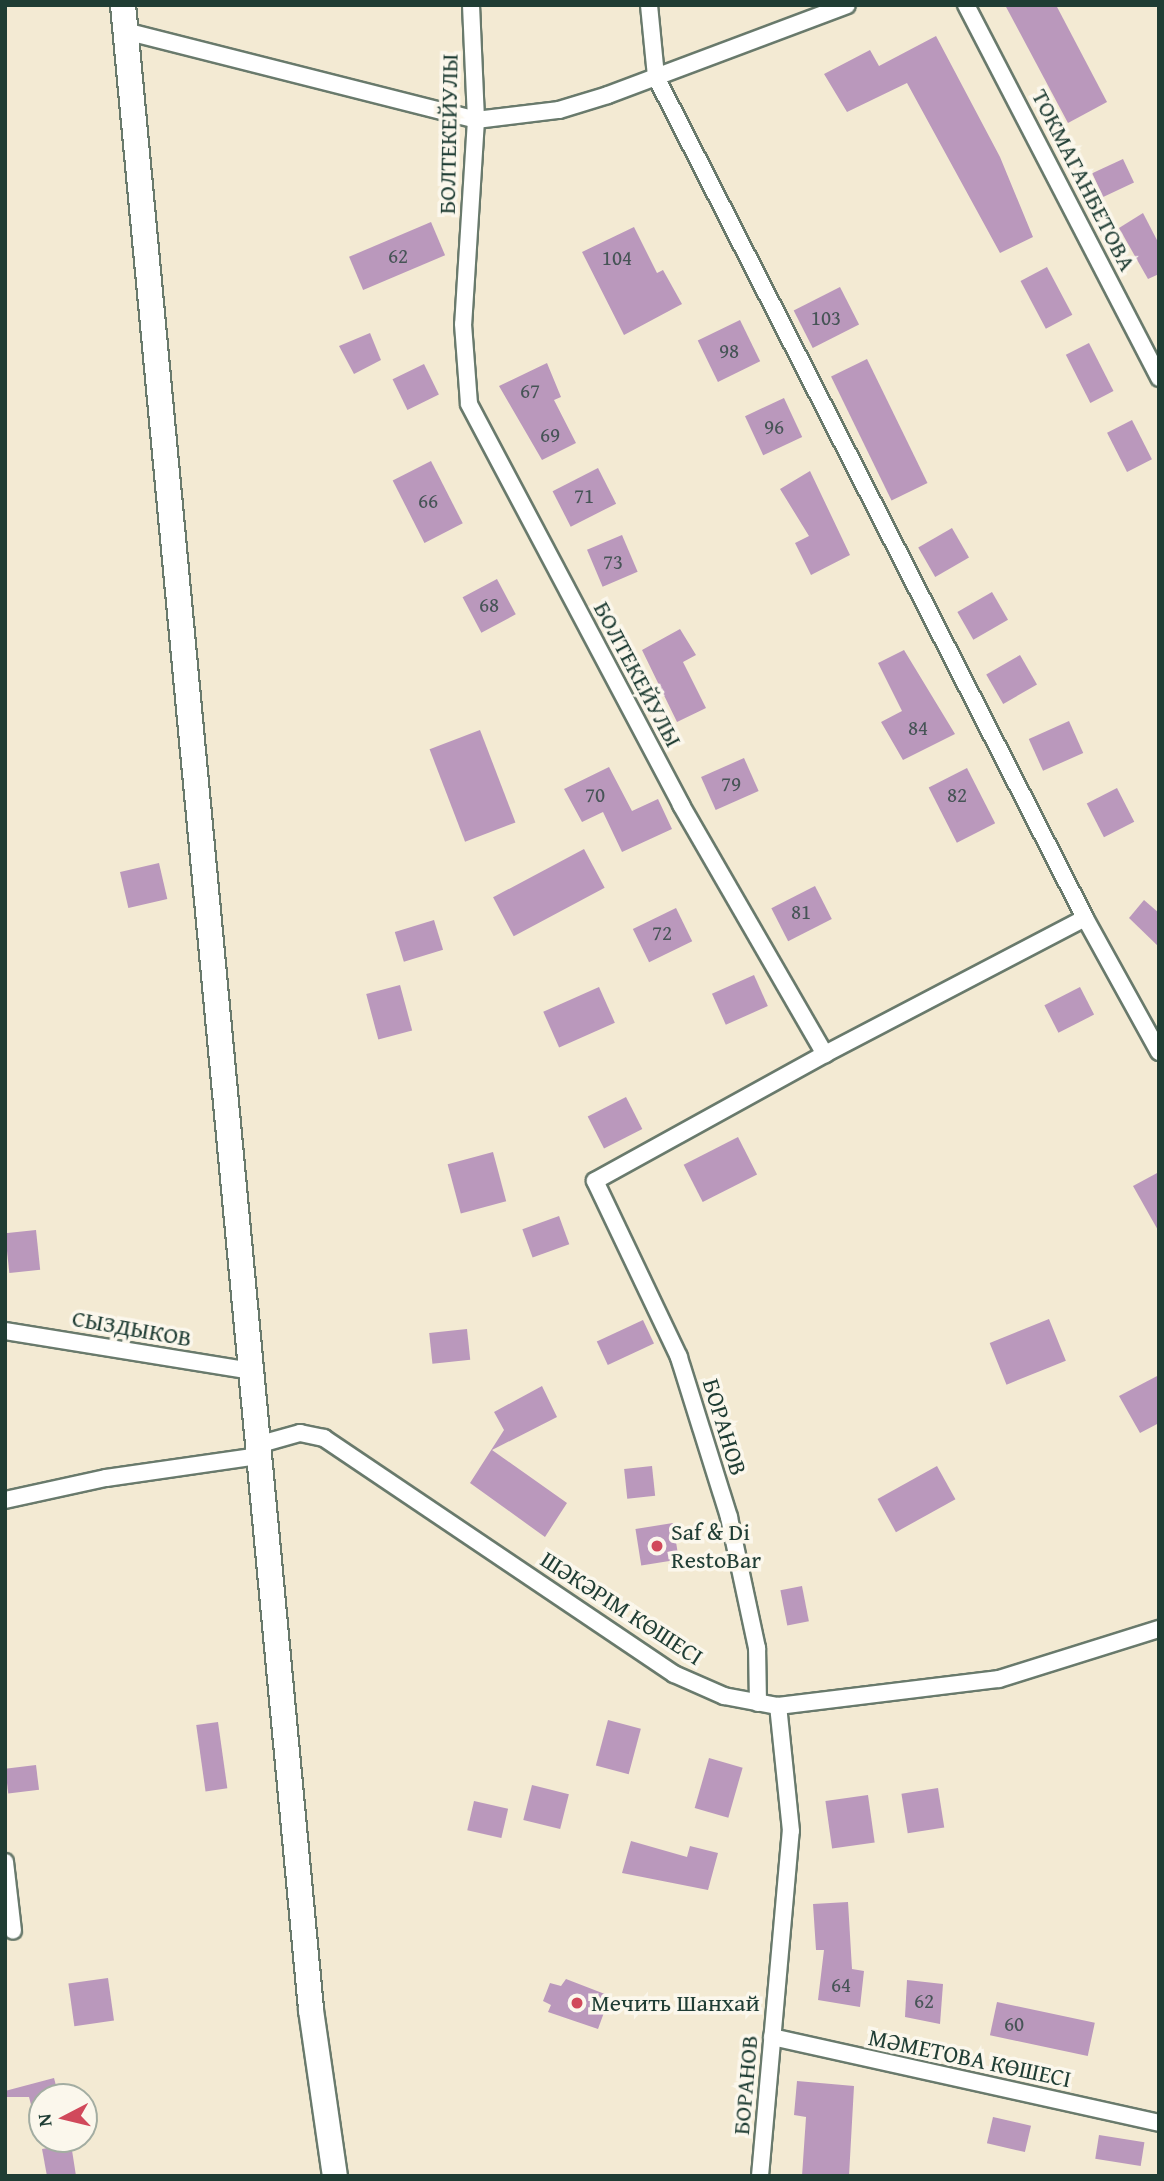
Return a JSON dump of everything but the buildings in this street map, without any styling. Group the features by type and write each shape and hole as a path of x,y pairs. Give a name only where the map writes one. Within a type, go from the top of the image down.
{"main road":[{"path":"122,5 311,2010 335,2176"}],"street":[{"name":"БОЛТЕКЕЙУЛЫ","path":"471,5 475,120 463,324 469,404 681,805 825,1054"},
{"path":"649,5 656,77 1085,918 1159,1052"},
{"path":"125,31 475,120 559,110 656,77 846,5"},
{"name":"ТОКМАГАНБЕТОВА","path":"966,5 1159,378"},
{"path":"825,1054 1085,918"},
{"name":"БОРАНОВ","path":"758,1703 757,1648 716,1477 679,1357 595,1181 825,1054"},
{"name":"СЫЗДЫКОВ","path":"5,1331 251,1371"},
{"name":"ШӘКӘРІМ КӨШЕСІ","path":"5,1500 258,1450 300,1433 324,1438 674,1674 724,1696 778,1706 999,1679 1159,1629"},
{"name":"БОРАНОВ","path":"760,2176 791,1831 778,1706"},
{"path":"5,1862 13,1931"},
{"name":"МӘМЕТОВА КӨШЕСІ","path":"772,2038 1159,2123"}],"place":[{"name":"Saf & Di RestoBar","path":"657,1546"},
{"name":"Мечить Шанхай","path":"577,2003"}]}
